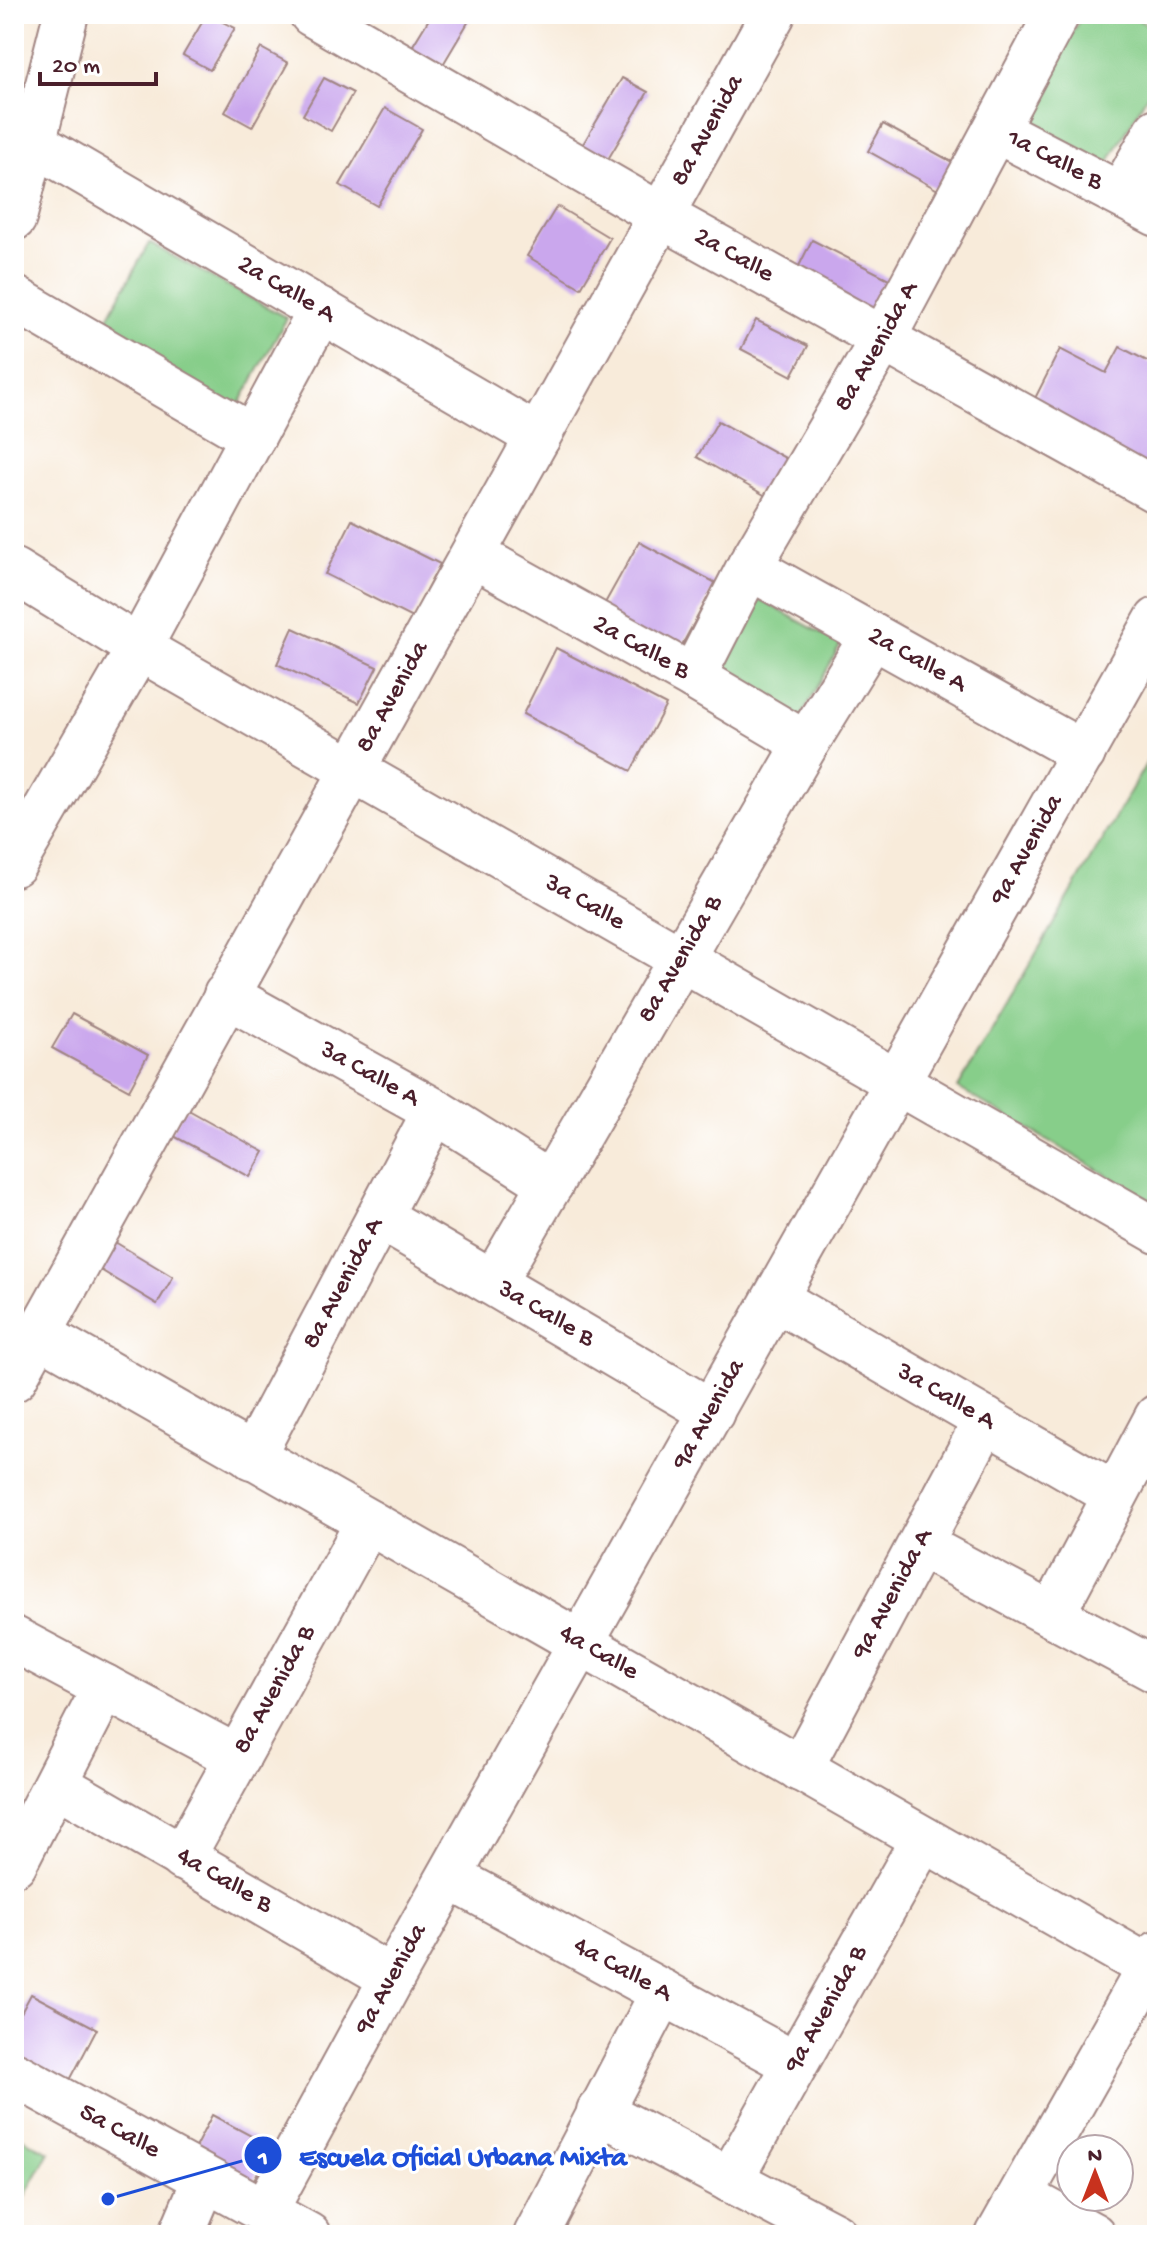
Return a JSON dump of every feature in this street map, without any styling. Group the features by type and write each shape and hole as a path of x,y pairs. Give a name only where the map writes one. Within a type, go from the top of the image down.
{"street":[{"path":"14,218 66,14"},
{"name":"8a Avenida","path":"14,1379 773,14"},
{"name":"8a Avenida A","path":"693,677 749,567 884,337 1057,14"},
{"name":"2a Calle","path":"323,17 660,215 1157,491"},
{"name":"1a Calle B","path":"996,130 1139,204"},
{"path":"1139,204 1157,131"},
{"name":"2a Calle A","path":"32,142 538,437"},
{"path":"14,298 253,437"},
{"path":"14,864 139,648 321,310"},
{"name":"2a Calle B","path":"473,555 693,677 806,744"},
{"name":"2a Calle A","path":"749,567 1083,753"},
{"name":"3a Calle","path":"14,571 139,648 1157,1231"},
{"name":"9a Avenida","path":"265,2211 392,1978 1157,620"},
{"name":"8a Avenida B","path":"493,1283 806,744 872,637"},
{"name":"3a Calle A","path":"226,995 435,1111 551,1184"},
{"name":"8a Avenida A","path":"252,1457 435,1111"},
{"name":"3a Calle B","path":"380,1217 712,1412"},
{"name":"3a Calle A","path":"776,1299 1115,1495"},
{"name":"4a Calle","path":"39,1334 923,1839 1154,1965"},
{"path":"1052,1615 1157,1417"},
{"name":"9a Avenida A","path":"800,1769 986,1420"},
{"name":"8a Avenida B","path":"182,1858 368,1522"},
{"path":"921,1545 1157,1671"},
{"path":"14,1639 238,1758"},
{"path":"14,1864 105,1687"},
{"name":"4a Calle B","path":"56,1784 392,1978"},
{"name":"9a Avenida B","path":"730,2180 923,1839"},
{"name":"4a Calle A","path":"450,1877 795,2064"},
{"path":"998,2235 1154,1965"},
{"path":"536,2235 663,1992"},
{"name":"5a Calle","path":"14,2074 204,2181 308,2235"},
{"path":"599,2111 835,2235"},
{"path":"181,2235 204,2181"},
{"path":"1021,2196 1093,2235"}],"green space":[{"path":"1083,14 1128,14 1157,30 1157,78 1106,167 1023,120"},
{"path":"149,243 287,318 232,418 94,343"},
{"path":"748,593 841,644 788,741 694,689"},
{"path":"1157,745 1157,1204 958,1088"},
{"path":"14,2134 49,2152 14,2216"}],"building":[{"path":"207,14 235,28 210,70 183,55"},
{"path":"432,14 473,14 435,78 404,60"},
{"path":"261,48 288,63 252,127 225,112"},
{"path":"324,78 353,93 331,131 303,115"},
{"path":"622,78 648,92 601,171 576,156"},
{"path":"385,108 422,129 377,206 340,185"},
{"path":"883,124 954,163 938,190 868,151"},
{"path":"557,206 610,238 581,288 527,256"},
{"path":"812,240 891,280 873,315 794,276"},
{"path":"756,320 808,346 792,376 741,349"},
{"path":"1120,347 1157,366 1157,480 1027,414 1060,349 1106,373"},
{"path":"718,421 787,459 766,496 697,457"},
{"path":"352,520 440,564 412,618 325,574"},
{"path":"639,542 716,583 672,663 595,621"},
{"path":"293,628 377,667 359,703 277,664"},
{"path":"556,648 666,705 631,771 523,714"},
{"path":"72,1014 148,1055 129,1090 52,1048"},
{"path":"185,1108 264,1152 250,1177 170,1134"},
{"path":"110,1239 173,1277 157,1304 94,1266"},
{"path":"31,1994 97,2029 69,2082 14,2053 14,2026"},
{"path":"212,2115 272,2147 253,2181 187,2163"}],"place":[{"name":"Escuela Oficial Urbana Mixta","path":"108,2199"}]}
